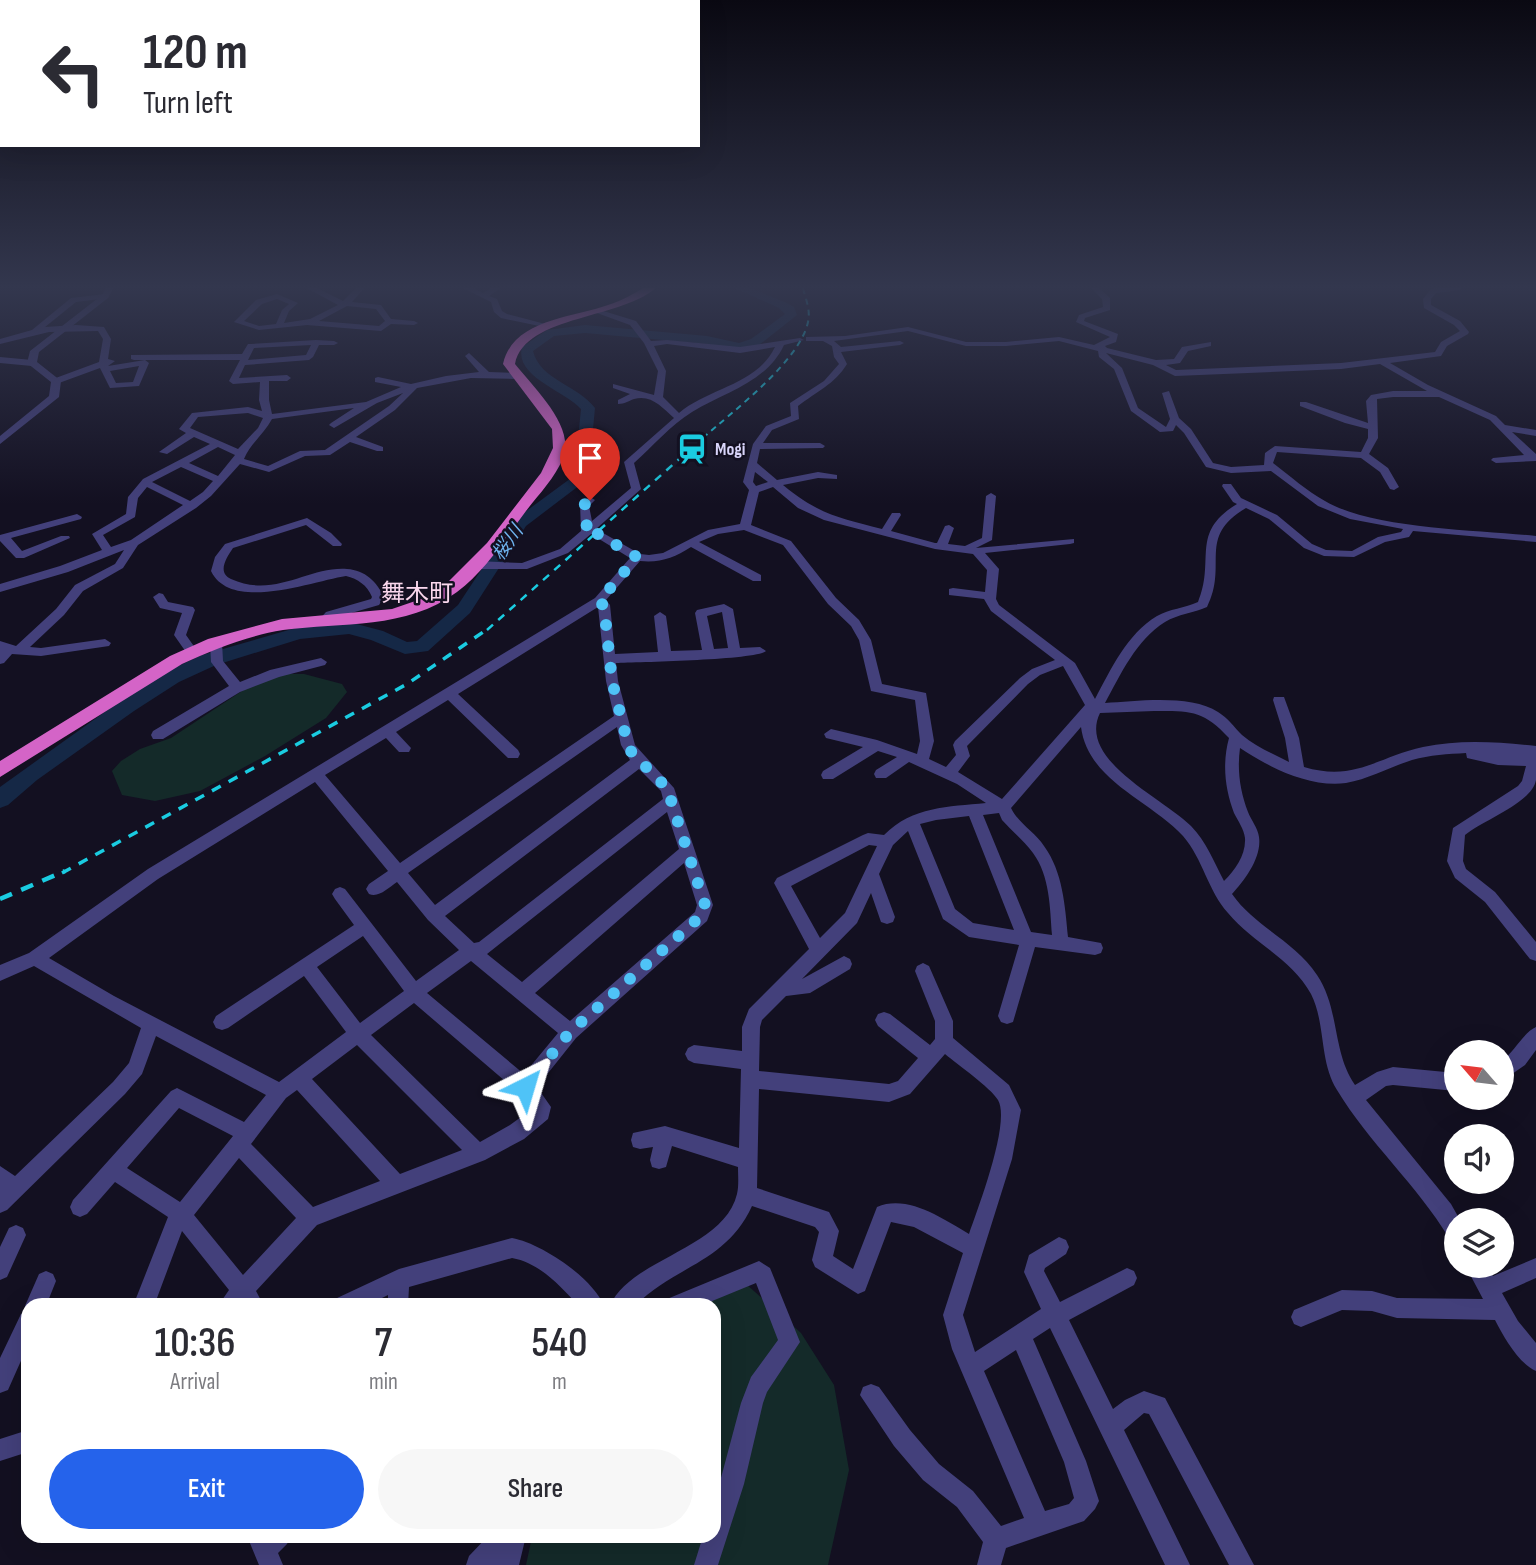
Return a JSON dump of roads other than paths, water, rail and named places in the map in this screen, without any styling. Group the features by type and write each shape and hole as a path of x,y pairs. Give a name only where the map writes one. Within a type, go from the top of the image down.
{"highway":[{"path":"4,766 192,652 216,652 267,627 369,618 405,611 445,593 481,566 539,485 556,459 560,447 560,435 552,419 517,376 509,364 511,358"}],"street":[{"path":"32,363 33,358"},
{"path":"105,367 106,358"},
{"path":"56,381 105,367 120,358"},
{"path":"191,358 287,358"},
{"path":"471,358 486,374"},
{"path":"656,358 663,370 657,398"},
{"path":"481,566 523,568 564,551 585,528 636,489 629,462 694,407 751,378 773,358"},
{"path":"754,490 748,482 755,446 769,428 796,417 793,404 825,385 841,368 843,364 840,358"},
{"path":"1107,358 1113,362 1123,377 1134,409 1163,430 1170,429 1175,419"},
{"path":"1139,358 1156,363 1169,372 1184,373 1310,368 1417,358"},
{"path":"1156,363 1177,361 1179,358"},
{"path":"0,360 32,363 56,381"},
{"path":"244,360 234,386 265,379 287,378"},
{"path":"1383,362 1438,397 1480,411 1505,428 1526,452 1535,458"},
{"path":"0,371 18,363"},
{"path":"0,588 133,544 192,506 239,457 268,418 364,404 414,388 440,376 517,376"},
{"path":"265,379 264,400 268,418"},
{"path":"378,380 414,388"},
{"path":"0,441 48,404 54,397 56,381"},
{"path":"616,386 643,396"},
{"path":"172,431 189,432 269,469 307,448 323,455 392,408 414,388"},
{"path":"1166,393 1175,419 1188,431 1209,465 1231,470 1272,468"},
{"path":"1364,455 1373,439 1371,401 1377,395 1438,397"},
{"path":"621,402 632,396 657,398 679,418"},
{"path":"334,425 364,404"},
{"path":"1303,404 1372,427"},
{"path":"164,452 189,432 195,415 232,416 259,411 268,418"},
{"path":"1505,428 1536,433"},
{"path":"349,438 380,449"},
{"path":"109,552 97,534 131,515 133,497 146,483 215,444"},
{"path":"755,446 820,446"},
{"path":"1394,487 1384,470 1364,455 1275,449 1267,461 1272,468 1331,509 1366,520 1409,527 1536,539"},
{"path":"1496,460 1535,458"},
{"path":"181,463 219,480"},
{"path":"751,463 808,510 884,534 941,547 976,551 1070,541"},
{"path":"754,490 818,475 833,477"},
{"path":"146,483 192,506"},
{"path":"1227,486 1230,494 1245,505 1273,517 1316,551 1332,555 1354,554 1381,539 1405,535 1409,527"},
{"path":"745,527 754,490"},
{"path":"959,549 987,540 992,496"},
{"path":"585,528 587,520 584,505 590,500"},
{"path":"629,1298 644,1284 726,1231 747,1195 751,1027 755,1015 851,918 887,841 911,821 956,811 1003,807 1094,707 1119,666 1142,636 1161,620 1203,604 1212,578 1209,547 1216,526 1225,516 1245,505"},
{"path":"884,534 896,515"},
{"path":"65,538 20,556 2,538 76,516"},
{"path":"323,622 330,615 374,603 378,597 375,589 358,575 346,572 266,591 251,590 223,580 218,571 221,557 229,546 307,521 319,532 330,535 337,544"},
{"path":"585,528 637,557 653,560 664,558 710,533 745,527 787,543 832,601 855,623 865,640 876,688 921,696 927,741 915,759 881,774"},
{"path":"941,547 949,528"},
{"path":"692,543 757,578"},
{"path":"0,660 10,648 60,612 79,588 119,566 133,544"},
{"path":"976,551 993,569 991,603 1005,618 1075,671 1094,707 1088,728 1094,749 1115,772 1191,835 1233,908 1298,963 1310,978 1319,993 1337,1071 1354,1097 1444,1209"},
{"path":"0,974 35,958 153,874 599,601 637,557"},
{"path":"953,592 990,596"},
{"path":"159,597 164,605 189,610 180,635 192,652"},
{"path":"525,1087 570,1032 701,916 705,905 667,788 632,753 619,719 604,606 599,601"},
{"path":"709,655 701,613 724,608 727,609 735,653"},
{"path":"660,616 665,656"},
{"path":"10,648 41,652 105,643"},
{"path":"216,652 236,686"},
{"path":"610,659 760,652"},
{"path":"948,774 962,756 960,746 1024,681 1036,672 1065,661"},
{"path":"158,735 236,686 321,662"},
{"path":"450,694 513,754"},
{"path":"1279,700 1293,738 1297,769"},
{"path":"1094,707 1188,708 1205,711 1221,719 1236,737 1265,756 1320,776 1343,778 1422,752 1456,749 1535,758 1527,784 1519,796 1479,814 1458,832 1455,861 1461,873 1490,897 1536,954"},
{"path":"374,889 619,719"},
{"path":"387,731 404,748"},
{"path":"831,734 877,745 915,759 948,774 1003,807 1007,816 1039,850 1049,870 1056,894 1061,944"},
{"path":"1223,893 1231,886 1252,845 1251,835 1237,800 1230,762 1236,737"},
{"path":"828,775 877,745"},
{"path":"434,915 639,761"},
{"path":"316,775 434,915 471,951 570,1032"},
{"path":"146,1298 175,1224 280,1092 471,951 483,948 672,800"},
{"path":"974,811 1026,939 1027,949 1007,1016"},
{"path":"911,821 949,914 969,930 1096,948"},
{"path":"818,950 782,883 868,839 887,841"},
{"path":"522,993 688,851"},
{"path":"872,875 887,917"},
{"path":"113,1170 182,1215 249,1298 310,1218 478,1153 517,1132 541,1113 542,1107 525,1087 416,994 340,894"},
{"path":"222,1022 365,926"},
{"path":"35,958 151,1025 280,1092"},
{"path":"780,988 804,988 844,964"},
{"path":"306,966 359,1035 478,1153"},
{"path":"694,1054 751,1070 889,1093 904,1088 937,1049 944,1021 923,971"},
{"path":"884,1020 937,1049 1003,1091 1012,1110 1003,1159 953,1315 1039,1525"},
{"path":"0,1203 7,1182 119,1088 136,1068 151,1025"},
{"path":"1514,1063 1536,1035"},
{"path":"1354,1097 1383,1078 1393,1076 1444,1081"},
{"path":"299,1079 395,1183"},
{"path":"80,1207 177,1097 243,1139 310,1218"},
{"path":"640,1140 665,1135 749,1161"},
{"path":"659,1160 665,1135"},
{"path":"747,1195 822,1219 830,1231 822,1260 858,1284 884,1214 890,1210 903,1212 974,1248"},
{"path":"0,1270 16,1236"},
{"path":"1059,1247 1033,1266 1178,1565"},
{"path":"359,1298 399,1279 502,1250 520,1248 573,1283 587,1298"},
{"path":"1489,1288 1536,1268"},
{"path":"692,1298 753,1271 759,1271 763,1275 789,1342 759,1385 752,1403 721,1518"},
{"path":"972,1366 1054,1313 1065,1311 1127,1278"},
{"path":"1483,1278 1501,1310 1536,1360"},
{"path":"398,1298 399,1279"},
{"path":"39,1298 46,1281"},
{"path":"1301,1317 1342,1300 1372,1301 1397,1308 1501,1310"},
{"path":"0,1382 21,1336"},
{"path":"996,1539 1081,1510 1087,1496 1021,1336"},
{"path":"871,1395 909,1447 931,1472 965,1499 996,1539"},
{"path":"1111,1427 1141,1401 1149,1401 1157,1406 1242,1565"},
{"path":"0,1450 21,1443"},
{"path":"989,1565 996,1539"},
{"path":"478,1565 499,1543"},
{"path":"507,1565 512,1543"},
{"path":"706,1565 713,1543"}],"waterway":[{"name":"桜川","path":"0,799 30,774 127,706 172,677 209,660 299,633 349,628 377,635 405,648 422,647 464,609 520,523 548,500 590,472 586,429 588,408 581,400 534,369 528,358"}],"railway":[{"path":"703,438 764,384 788,358"},
{"path":"487,630 705,436"},
{"path":"62,873 407,684 489,628"},
{"path":"0,899 65,871"}],"place":[{"name":"Mogi","path":"692,449"}],"district":[{"name":"舞木町","path":"417,593"}]}
